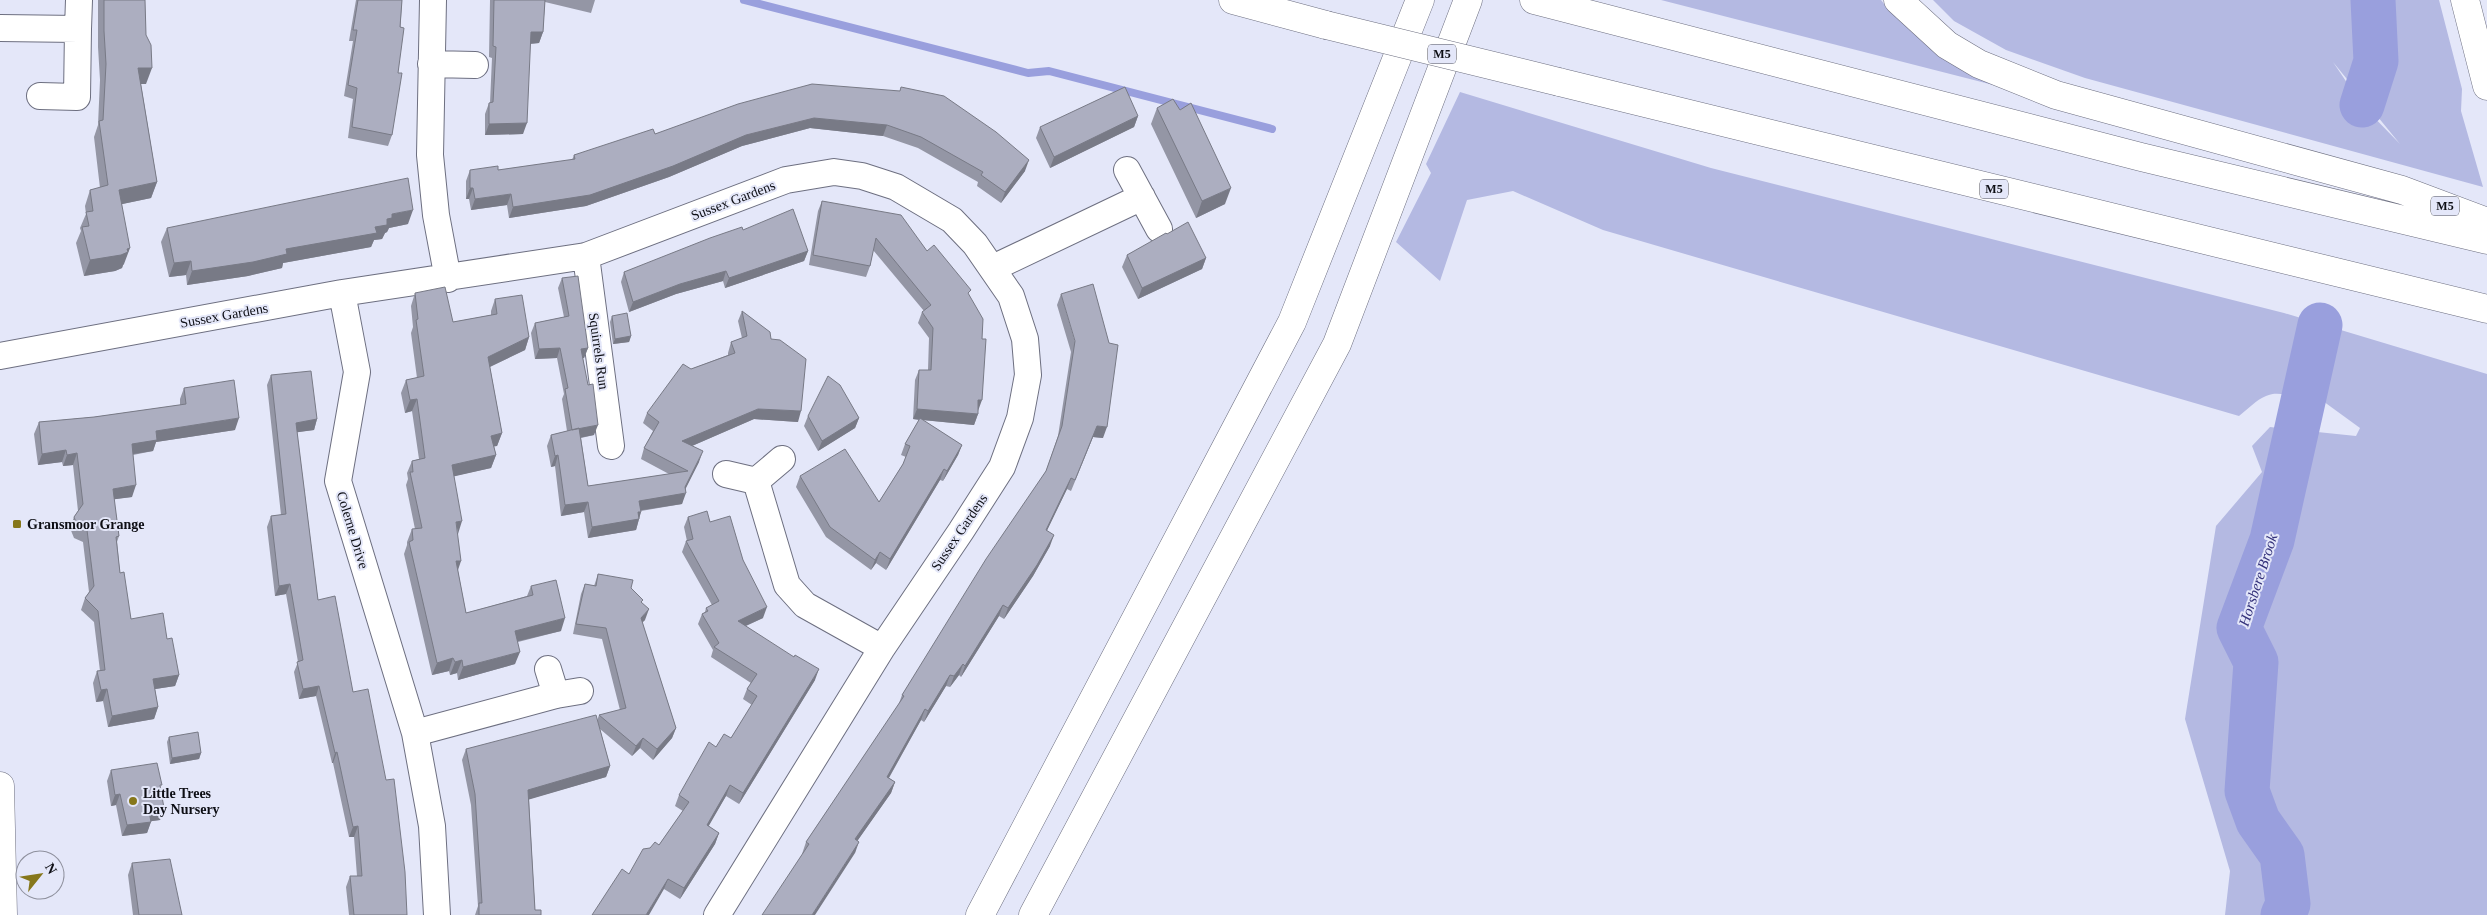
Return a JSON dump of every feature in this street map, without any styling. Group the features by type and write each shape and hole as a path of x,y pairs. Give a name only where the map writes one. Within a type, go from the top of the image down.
{"main road":[{"name":"M5","path":"1233,0 1326,25 2487,309"},
{"path":"980,915 1292,322 1420,0"},
{"path":"1033,915 1337,344 1468,0"},
{"name":"M5","path":"1898,0 1947,45 1979,64 2056,95 2402,190 2487,222"},
{"path":"2465,0 2487,86"},
{"name":"M5","path":"1544,3 2141,157 2487,240"},
{"name":"M5","path":"2430,295 2487,321"},
{"path":"0,786 2,915"}],"street":[{"path":"40,96 77,97 78,0"},
{"path":"433,0 430,155 436,215 448,279"},
{"path":"0,28 78,29"},
{"path":"431,64 475,65"},
{"path":"1127,170 1159,229"},
{"name":"Sussex Gardens","path":"0,356 342,293 448,279 586,256 786,180 834,172 862,176 896,187 952,220 993,268 1011,296 1025,339 1028,375 1020,418 1002,467 882,648 717,915"},
{"path":"993,268 1142,197"},
{"name":"Squirrels Run","path":"586,256 611,446"},
{"name":"Colerne Drive","path":"342,293 357,372 338,482 415,733 432,826 437,915"},
{"path":"756,481 782,459"},
{"path":"726,474 756,481"},
{"path":"756,481 787,585 805,605 882,648"},
{"path":"415,733 568,693 548,669"}],"shaded area":[{"path":"1661,0 1881,0 1894,15 1924,40 2009,89"},
{"path":"1933,0 2439,0 2462,89 2461,111 2483,187 2085,78 2006,50 1954,21","holes":["2333,62 2400,144 2362,105"]},
{"path":"1460,92 1711,168 2284,313 2487,374 2487,915 2225,915 2230,871 2185,719 2216,526 2262,472 2252,446 2270,427 2356,436 2360,428 2316,396 2314,392 2317,376 2302,373 2296,389 2292,393 2266,396 2255,402 2239,416 1603,230 1513,191 1467,200 1440,281 1396,242 1431,173 1426,164"}],"building":[{"path":"104,0 145,0 146,35 151,45 152,68 138,68 157,182 119,190 130,248 127,249 128,252 90,260 82,227 89,226 86,212 93,211 90,190 108,185 99,121 103,120 106,64"},
{"path":"358,0 402,0 400,27 404,28 398,73 402,73 392,135 352,127 357,88 348,85 357,30 353,30"},
{"path":"494,0 545,0 543,32 531,32 527,123 489,124 489,103 493,102 496,47 493,46"},
{"path":"812,84 900,91 901,87 944,96 996,132 1029,160 1005,192 981,175 983,172 921,137 887,125 814,118 746,135 673,166 590,195 513,207 511,194 475,199 473,188 470,188 470,170 498,166 498,170 575,159 574,155 653,129 655,134 738,104"},
{"path":"1125,87 1138,116 1054,157 1040,127"},
{"path":"1173,99 1180,110 1191,103 1231,188 1202,201 1157,108"},
{"path":"408,178 413,210 392,214 392,218 387,219 387,225 375,227 377,233 286,249 287,254 253,262 192,271 191,261 174,263 167,228"},
{"path":"822,201 901,215 927,251 934,245 971,290 968,293 983,319 982,339 986,339 982,400 978,400 978,414 917,409 919,370 931,370 933,328 922,312 931,305 876,238 870,266 813,255"},
{"path":"793,209 808,251 729,278 726,271 680,284 633,302 624,272 710,238 742,227 743,230"},
{"path":"1188,222 1206,258 1142,288 1127,255"},
{"path":"578,276 588,348 581,349 588,385 593,384 598,425 572,430 565,389 568,388 560,348 539,349 535,323 569,316 562,278"},
{"path":"1093,284 1109,343 1118,345 1107,427 1097,426 1075,480 1071,478 1046,530 1054,535 1037,565 1008,608 1003,605 965,666 963,664 954,676 950,675 928,711 925,709 887,777 895,782 855,839 859,842 812,915 762,915 809,844 806,842 904,696 902,695 986,559 1046,471 1062,426 1075,341 1061,294"},
{"path":"445,287 453,322 497,314 495,299 522,295 529,337 488,357 502,433 491,436 496,455 452,465 462,521 456,522 461,561 456,561 466,613 533,595 531,586 556,580 565,618 515,631 520,652 463,667 462,660 455,662 453,658 437,663 409,542 413,540 412,529 422,528 410,472 413,472 412,461 425,458 417,399 410,400 406,380 424,376 416,320 418,319 415,293"},
{"path":"742,311 770,332 771,339 780,340 806,359 801,411 758,409 682,441 703,451 685,487 686,493 639,501 641,512 638,512 639,519 592,527 588,502 565,505 558,455 555,456 551,435 579,428 588,486 688,471 644,448 659,422 647,413 683,364 691,369 735,353 731,342 747,336"},
{"path":"627,313 631,336 615,339 612,316"},
{"path":"311,371 317,419 296,423 318,600 335,596 353,692 368,689 386,780 394,779 405,872 407,915 354,915 350,876 362,876 358,826 353,827 337,752 335,753 319,686 303,689 297,662 303,660 290,584 279,586 271,516 286,514 271,375"},
{"path":"828,376 840,385 859,418 822,441 808,416"},
{"path":"234,380 239,418 156,431 157,440 132,444 136,485 113,489 119,536 116,537 120,573 124,572 131,619 163,613 167,639 172,638 179,675 153,679 158,707 112,716 107,689 101,690 97,671 105,670 98,611 85,598 94,586 87,530 78,527 74,517 83,504 77,453 67,455 66,450 42,454 39,422 94,417 186,404 184,388"},
{"path":"920,418 962,445 947,471 944,469 890,559 880,552 875,560 830,527 800,476 845,449 879,502 903,464 910,446 905,444"},
{"path":"707,511 710,522 730,516 743,560 767,607 738,621 794,657 795,655 819,669 743,793 730,785 707,825 719,833 684,888 668,879 646,915 592,915 622,869 629,874 643,849 650,848 655,842 659,845 689,802 679,795 709,742 716,747 724,734 731,738 757,696 747,689 757,674 714,647 719,643 702,614 708,611 706,608 719,601 686,541 693,539 688,517"},
{"path":"598,574 633,580 631,588 643,600 641,602 649,609 641,618 676,728 657,749 643,738 636,746 599,715 626,708 606,628 576,624 585,584 596,586"},
{"path":"596,715 610,766 528,790 535,910 541,910 541,915 479,915 479,903 482,903 475,794 466,749"},
{"path":"198,732 201,753 172,758 169,737"},
{"name":"Little Trees Day Nursery","path":"157,763 162,785 160,785 164,808 149,811 151,822 127,825 120,794 115,795 111,770"},
{"path":"170,859 182,915 139,915 132,863"}],"waterway":[{"path":"744,0 1028,73 1049,71 1272,129"},
{"name":"Horsbere Brook","path":"2362,105 2376,61 2373,0"},
{"name":"Horsbere Brook","path":"2283,915 2288,904 2282,855 2258,821 2247,791 2256,662 2239,628 2272,540 2320,325"}],"place":[{"name":"Gransmoor Grange","path":"17,524"},
{"name":"Little Trees Day Nursery","path":"133,801"}]}
